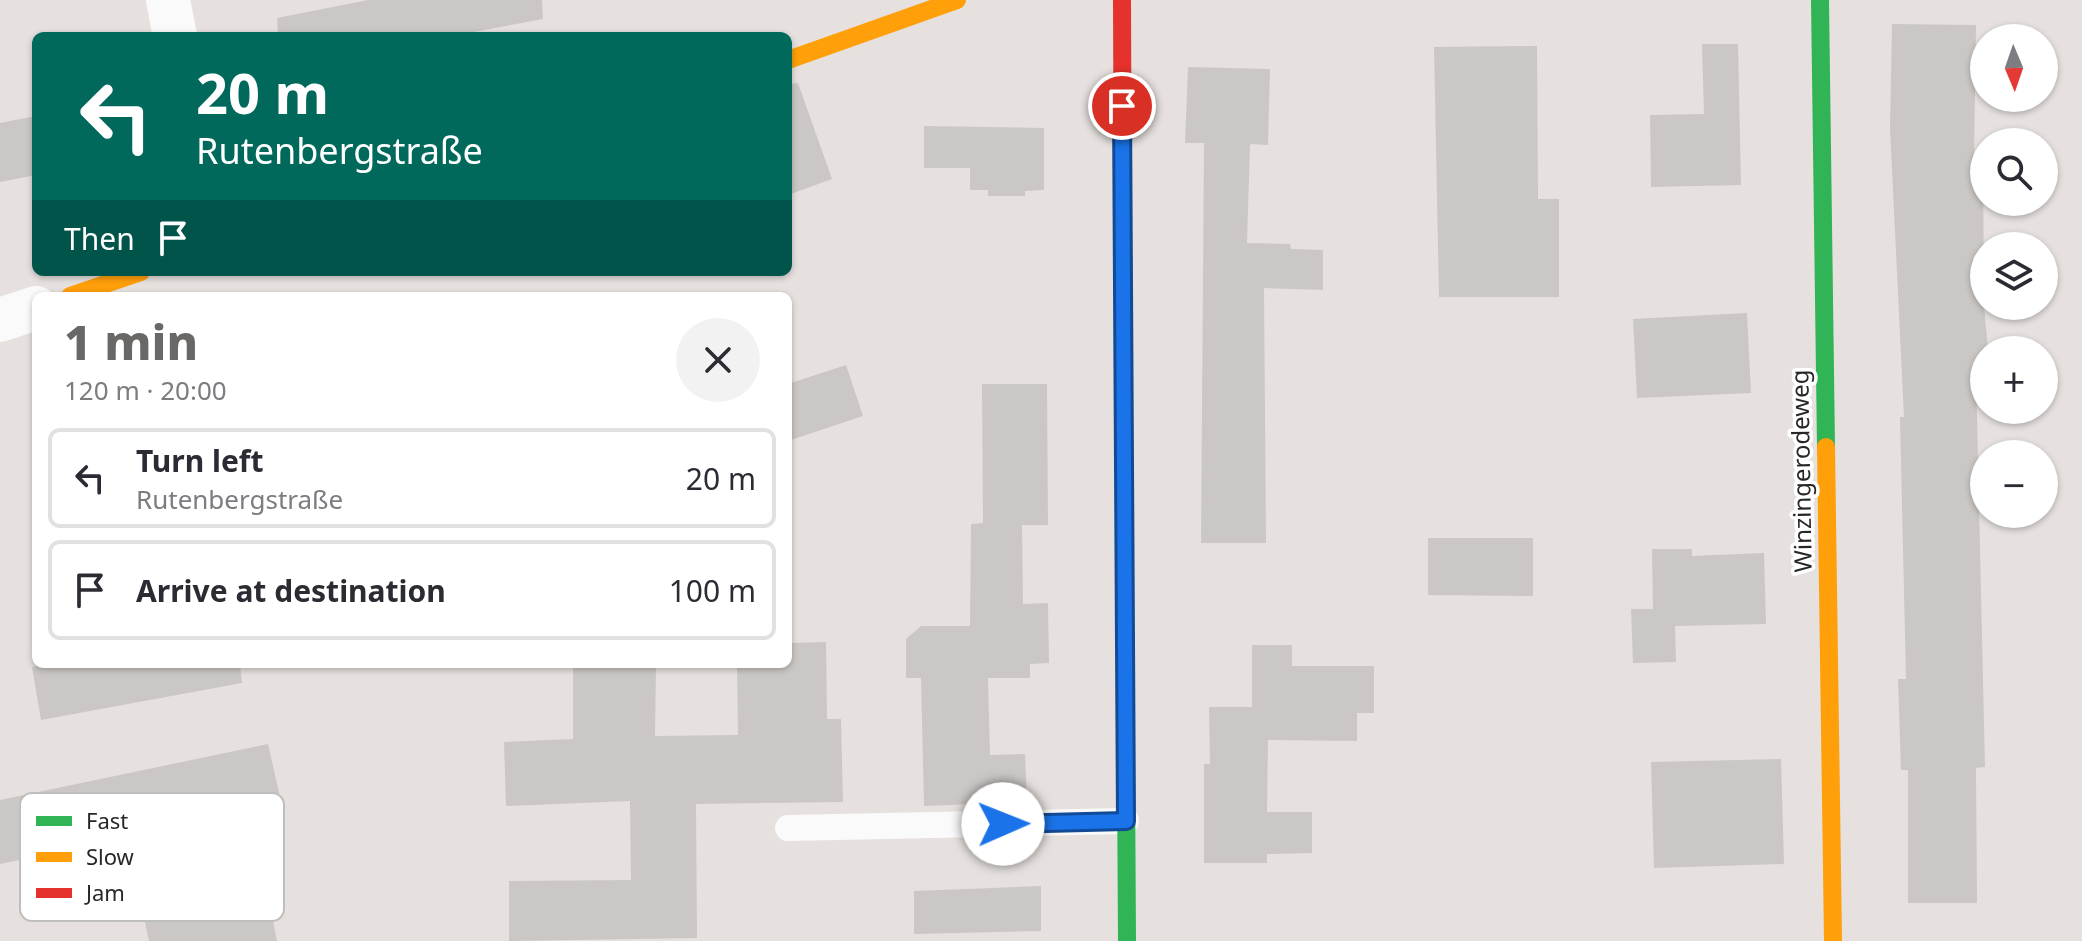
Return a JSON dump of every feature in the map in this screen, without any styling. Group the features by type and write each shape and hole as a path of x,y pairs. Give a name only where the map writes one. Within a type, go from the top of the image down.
{"street":[{"path":"168,0 174,32"},
{"path":"792,59 957,0"},
{"path":"1122,0 1127,941"},
{"name":"Winzingerodeweg","path":"1820,0 1833,941"},
{"path":"82,292 129,276"},
{"path":"0,320 32,309"}],"lane":[{"path":"788,828 1126,821"}],"building":[{"path":"368,0 542,0 543,19 473,32 278,32 277,18"},
{"path":"1892,24 1970,25 1970,112 1975,112 1974,128 1970,128 1970,216 1983,216 1984,232 1970,232 1970,320 1985,320 1987,336 1970,336 1970,424 1977,424 1978,440 1970,440 1970,528 1980,528 1985,767 1976,768 1977,903 1908,903 1908,770 1901,770 1898,679 1906,679 1900,417 1904,417 1890,128"},
{"path":"1702,44 1738,44 1741,185 1651,187 1650,115 1704,114"},
{"path":"1537,46 1538,199 1559,199 1559,297 1439,297 1434,47"},
{"path":"1188,67 1270,69 1268,145 1250,144 1247,243 1290,244 1291,249 1323,250 1323,290 1264,288 1266,543 1201,543 1204,143 1185,143"},
{"path":"798,83 832,179 792,194 792,84"},
{"path":"32,117 32,176 0,182 0,123"},
{"path":"924,126 1044,128 1044,190 1025,191 1025,196 988,196 988,190 970,190 970,168 924,168"},
{"path":"1747,313 1751,393 1637,398 1633,319"},
{"path":"846,365 863,416 792,440 792,383"},
{"path":"982,384 1047,384 1048,525 1022,525 1023,604 1048,603 1049,663 1030,664 1030,678 988,678 990,755 1025,754 1027,802 924,806 921,678 906,678 906,639 921,626 970,626 971,524 983,523"},
{"path":"1428,538 1533,538 1533,596 1428,595"},
{"path":"1652,549 1692,549 1692,556 1764,553 1766,624 1675,626 1676,662 1633,663 1631,609 1653,609"},
{"path":"826,642 827,719 841,719 843,802 696,804 697,938 509,941 509,881 631,880 630,801 506,806 504,742 573,739 573,668 656,668 655,736 738,735 737,668 792,668 792,643"},
{"path":"1252,645 1292,645 1292,666 1374,666 1374,713 1357,713 1357,741 1268,740 1267,812 1312,812 1312,853 1267,854 1267,863 1204,863 1204,764 1210,764 1209,707 1252,707"},
{"path":"32,668 240,668 242,683 41,720"},
{"path":"268,744 279,793 34,793"},
{"path":"1781,759 1784,864 1654,868 1651,762"},
{"path":"20,796 20,860 0,864 0,800"},
{"path":"1041,886 1041,931 914,934 914,891"},
{"path":"145,921 273,921 277,941 149,941"}],"traffic: fast":[{"path":"1820,0 1826,447"},
{"path":"1123,272 1127,941"}],"traffic: slow":[{"path":"792,59 957,0"},
{"path":"82,292 129,276"},
{"path":"1826,447 1833,941"}],"traffic: jam":[{"path":"1122,0 1123,272"}],"route":[{"path":"1003,824 1126,821 1122,106"}]}
